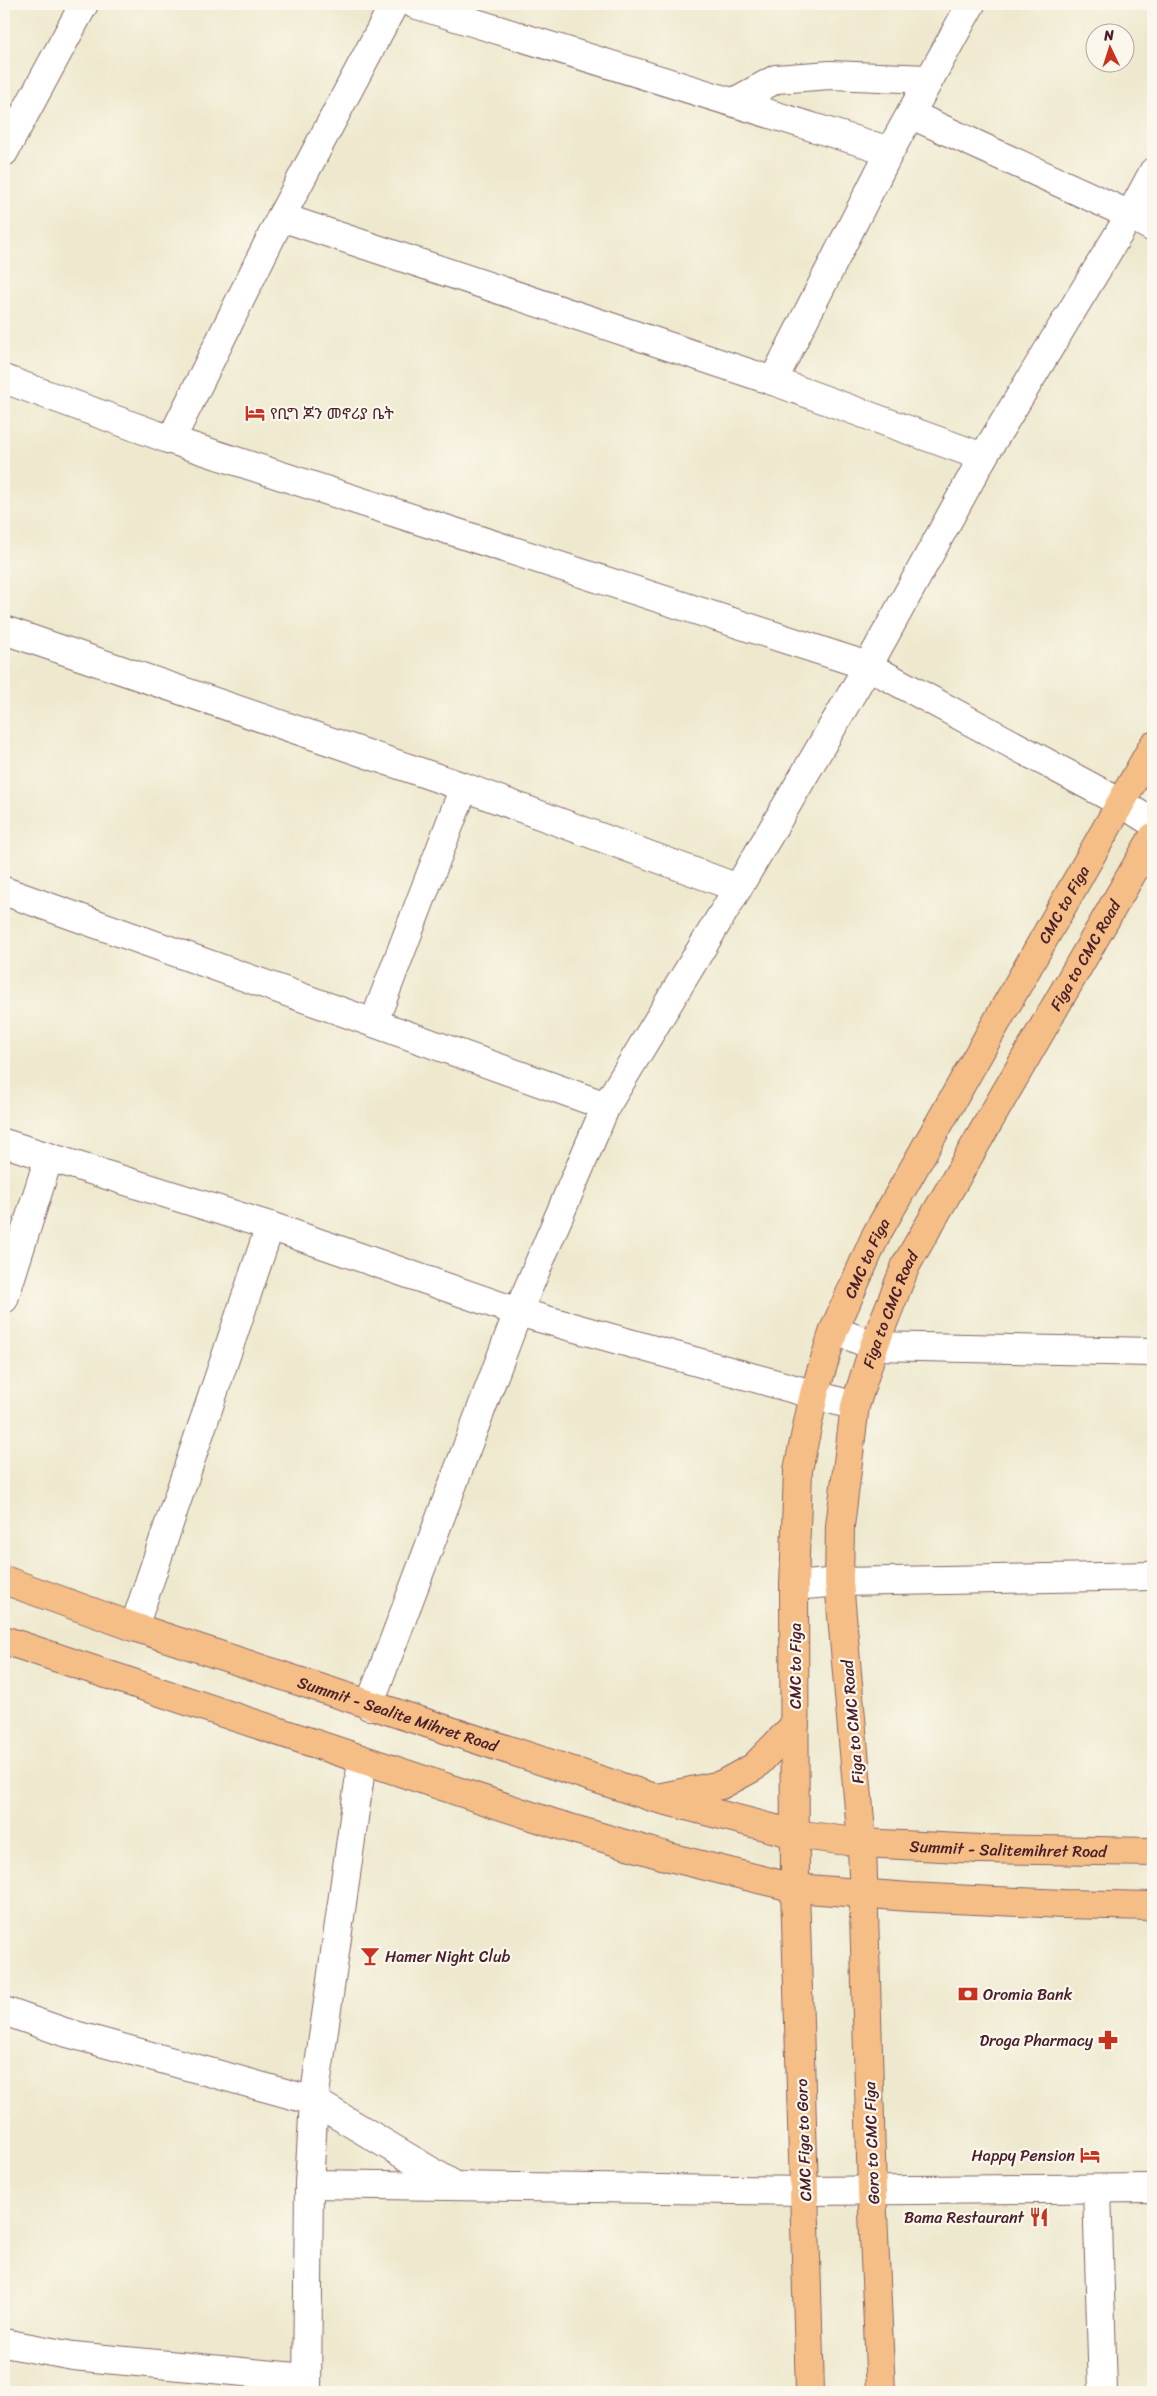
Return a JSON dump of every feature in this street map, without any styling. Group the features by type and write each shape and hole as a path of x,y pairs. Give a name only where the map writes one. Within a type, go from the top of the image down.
{"main road":[{"name":"CMC to Figa","path":"795,1888 794,1586 798,1470 814,1394 834,1330 876,1236 1153,746"},
{"name":"Figa to CMC Road","path":"863,1894 862,1843 840,1582 840,1526 855,1406 874,1346 906,1265 1153,837"},
{"name":"Summit - Sealite Mihret Road","path":"4,1580 134,1627 369,1706 655,1798 795,1834"},
{"path":"4,1640 362,1761 556,1824 669,1858 795,1888 863,1894 1064,1904 1153,1906"},
{"path":"655,1798 721,1784 754,1767 795,1725"},
{"path":"795,1834 862,1843"},
{"name":"Summit - Salitemihret Road","path":"862,1843 980,1849 1153,1852"},
{"name":"CMC Figa to Goro","path":"795,1888 810,2392"},
{"name":"Goro to CMC Figa","path":"863,1894 872,2191 882,2392"}],"street":[{"path":"4,152 84,4"},
{"path":"171,440 281,217 394,4"},
{"path":"414,4 890,151"},
{"path":"773,381 890,151 912,115 972,4"},
{"path":"734,102 776,79 830,75 930,80"},
{"path":"912,115 1142,222"},
{"path":"369,1706 518,1312 606,1106 738,888 868,666 983,457 1142,222 1153,172"},
{"path":"281,217 773,381 983,457"},
{"path":"4,379 171,440 868,666 1121,803 1153,823"},
{"path":"4,630 464,788 738,888"},
{"path":"374,1022 464,788"},
{"path":"4,891 606,1106"},
{"path":"4,1143 270,1226 518,1312 855,1406"},
{"path":"4,1298 49,1157"},
{"path":"134,1627 270,1226"},
{"path":"834,1330 874,1346 1153,1352"},
{"path":"794,1586 840,1582 1153,1576"},
{"path":"4,2343 73,2356 307,2385 309,2184 314,2101 362,1761"},
{"path":"4,2011 64,2032 314,2101 456,2186"},
{"path":"309,2184 805,2191 1153,2188"},
{"path":"1097,2189 1103,2392"}],"place":[{"name":"የቢግ ጆን መኖሪያ ቤት","path":"255,413"},
{"name":"Hamer Night Club","path":"370,1956"},
{"name":"Oromia Bank","path":"968,1994"},
{"name":"Droga Pharmacy","path":"1108,2040"},
{"name":"Happy Pension","path":"1090,2155"},
{"name":"Bama Restaurant","path":"1039,2217"}]}
